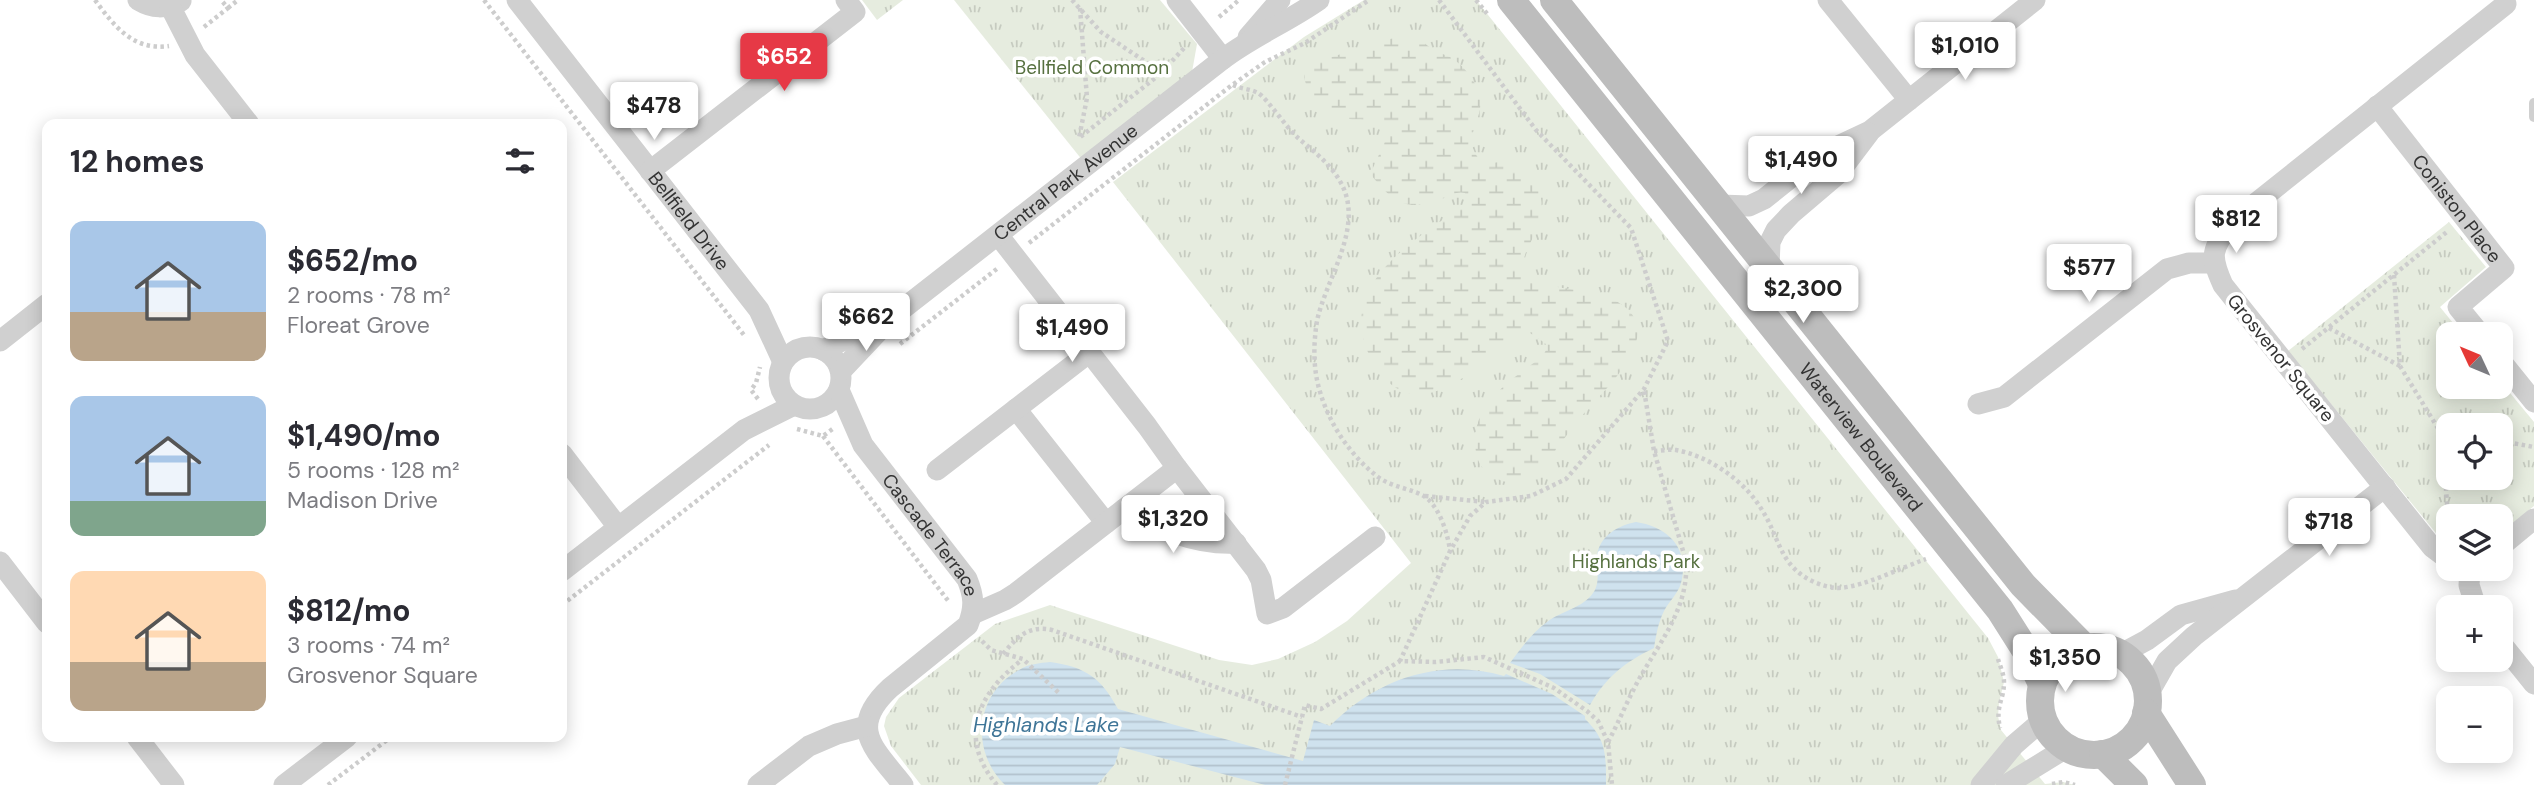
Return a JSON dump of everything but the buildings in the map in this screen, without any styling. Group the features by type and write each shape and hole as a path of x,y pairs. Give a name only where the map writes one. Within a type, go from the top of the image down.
{"street":[{"path":"138,0 149,6 176,3 195,55 245,119"},
{"name":"Bellfield Drive","path":"517,0 759,310 783,362"},
{"path":"1177,0 1202,32 1231,52"},
{"name":"Central Park Avenue","path":"840,381 891,318 1231,52 1280,0"},
{"name":"Central Park Avenue","path":"1231,52 1319,0"},
{"name":"Waterview Boulevard","path":"1511,0 2000,610 2026,651 2042,684"},
{"name":"Waterview Boulevard","path":"1554,0 2023,586 2085,648"},
{"path":"1828,0 1909,100"},
{"path":"1720,205 1749,206 1764,199 1819,155 1870,131 2032,1"},
{"path":"650,171 857,4"},
{"path":"1978,404 2004,397 2167,270 2189,263 2213,263 2217,242 2231,223 2506,4"},
{"name":"Coniston Place","path":"2377,106 2504,268 2458,307 2470,322"},
{"path":"1769,268 1770,242 1776,230 1838,174 1870,131"},
{"path":"998,235 1236,543 1261,580 1268,614 1283,608 1375,537"},
{"name":"Grosvenor Square","path":"2213,263 2223,285 2436,550"},
{"path":"0,341 42,308"},
{"name":"Bellfield Drive","path":"759,310 813,349"},
{"name":"Central Park Avenue","path":"813,349 891,318"},
{"path":"813,349 831,355 840,381 834,399 817,409 809,410 794,405 782,392 779,383 783,362 789,355 813,349"},
{"path":"937,470 1090,352"},
{"path":"2513,375 2534,402"},
{"name":"Cascade Terrace","path":"840,381 863,445 967,579 974,597 970,619 878,699 868,715 867,726"},
{"path":"744,430 779,383"},
{"path":"567,567 744,430 794,405"},
{"name":"Cascade Terrace","path":"817,409 831,430 863,445"},
{"path":"1016,409 1106,523"},
{"path":"567,461 618,527"},
{"path":"970,619 1016,593 1177,468"},
{"path":"2192,785 2147,705 2139,673 2121,654 2110,649 2085,648 2071,652 2049,671 2042,684 2040,702 2043,720 2052,736 2066,748 2084,754 2103,754 2118,749 2131,740 2140,728 2147,705 2167,661 2194,636 2385,487"},
{"path":"1124,509 1157,527 1187,538 1213,544 1236,543"},
{"path":"2513,536 2534,519"},
{"path":"0,562 42,611"},
{"path":"2121,654 2181,615 2246,597"},
{"path":"2513,658 2534,684"},
{"path":"1981,785 2014,745 2043,720"},
{"path":"758,785 809,746 837,734 867,726 872,743 903,785"},
{"path":"141,742 174,785"},
{"path":"284,785 340,742"},
{"path":"2006,785 2066,748"},
{"path":"2103,754 2134,785"}],"lane":[{"path":"2534,103 2534,117"}],"path":[{"path":"228,8 238,0"},
{"path":"484,0 751,344"},
{"path":"1072,0 1101,32 1149,64 1193,116"},
{"path":"1080,8 1087,98 1079,138 1158,75 1239,0"},
{"path":"891,351 1232,85 1265,62 1313,38 1369,0"},
{"path":"1232,85 1258,93 1282,123 1322,159 1341,183 1348,212 1345,240 1317,321 1314,350 1319,388 1338,432 1350,450 1380,479 1424,496 1486,502 1531,496 1566,479 1644,389 1668,341 1631,228 1536,130 1439,0"},
{"path":"2286,363 2465,218"},
{"path":"2394,275 2400,366 2436,425"},
{"path":"2329,328 2400,366"},
{"path":"1608,742 1643,673 1668,632 1682,601 1687,579 1686,561 1654,451 1644,389"},
{"path":"785,432 796,428 831,430 970,619 986,647 1023,659 1060,694"},
{"path":"567,601 774,440"},
{"path":"2513,443 2534,447"},
{"path":"1654,451 1675,450 1694,456 1720,468 1735,479 1761,508 1786,560 1796,570 1825,586 1839,588 1856,584 1926,559 1933,569"},
{"path":"1424,496 1437,513 1450,551"},
{"path":"1285,785 1306,705 1321,709 1400,661 1450,551 1470,516 1486,502"},
{"path":"1003,654 1017,637 1025,632 1044,628 1302,717"},
{"path":"1400,661 1436,662 1484,657 1554,688 1598,721 1608,742 1612,785"},
{"path":"1998,657 2004,682 1998,716 2001,730 2014,745"},
{"path":"998,785 988,774 982,760 976,741 975,725 991,688 1023,659"},
{"path":"328,785 384,742"},
{"path":"2033,769 2045,784 2063,782 2075,785"}],"green space":[{"path":"862,0 903,0 877,20"},
{"name":"Bellfield Common","path":"954,0 1160,0 1197,44 1192,72 1083,161"},
{"name":"Highlands Park","path":"1364,0 1476,0 1988,638 1998,657 2004,682 1998,716 2001,730 2045,784 2063,782 2075,785 921,785 891,746 884,726 886,717 899,698 995,624 1050,605 1219,660 1252,665 1278,659 1315,642 1347,621 1411,563 1113,182 1304,37"},
{"path":"1403,35 1415,37 1435,51 1455,60 1473,81 1479,94 1480,106 1472,145 1480,160 1518,166 1540,192 1540,219 1525,256 1523,269 1548,284 1612,299 1631,312 1638,326 1635,346 1615,379 1543,465 1532,475 1514,484 1500,480 1484,470 1476,452 1475,435 1485,407 1494,395 1543,356 1547,348 1545,343 1530,333 1525,333 1464,378 1437,391 1412,394 1388,382 1379,372 1365,343 1361,317 1367,294 1381,272 1421,235 1467,203 1465,193 1457,193 1421,205 1404,203 1388,194 1372,176 1372,170 1387,137 1386,127 1378,122 1335,117 1325,112 1315,103 1307,87 1304,71 1306,65"},
{"path":"2449,222 2486,267 2440,307 2452,322 2436,322 2436,399 2513,399 2513,397 2534,422 2534,506 2513,523 2513,504 2436,504 2436,533 2288,351"}],"water":[{"path":"1636,522 1667,534 1674,541 1682,559 1681,583 1662,616 1654,648 1617,671 1590,705 1540,674 1510,663 1542,626 1589,598 1597,584 1597,556 1602,543 1617,529"},
{"name":"Highlands Lake","path":"1050,662 1073,667 1091,676 1105,689 1118,709 1303,761 1314,720 1330,726 1348,710 1388,685 1433,671 1456,669 1504,676 1506,674 1552,694 1585,716 1598,734 1604,749 1606,785 1265,785 1120,747 1115,764 1097,785 1005,785 986,756 982,740 986,708 993,693 1004,680 1026,666"}]}
